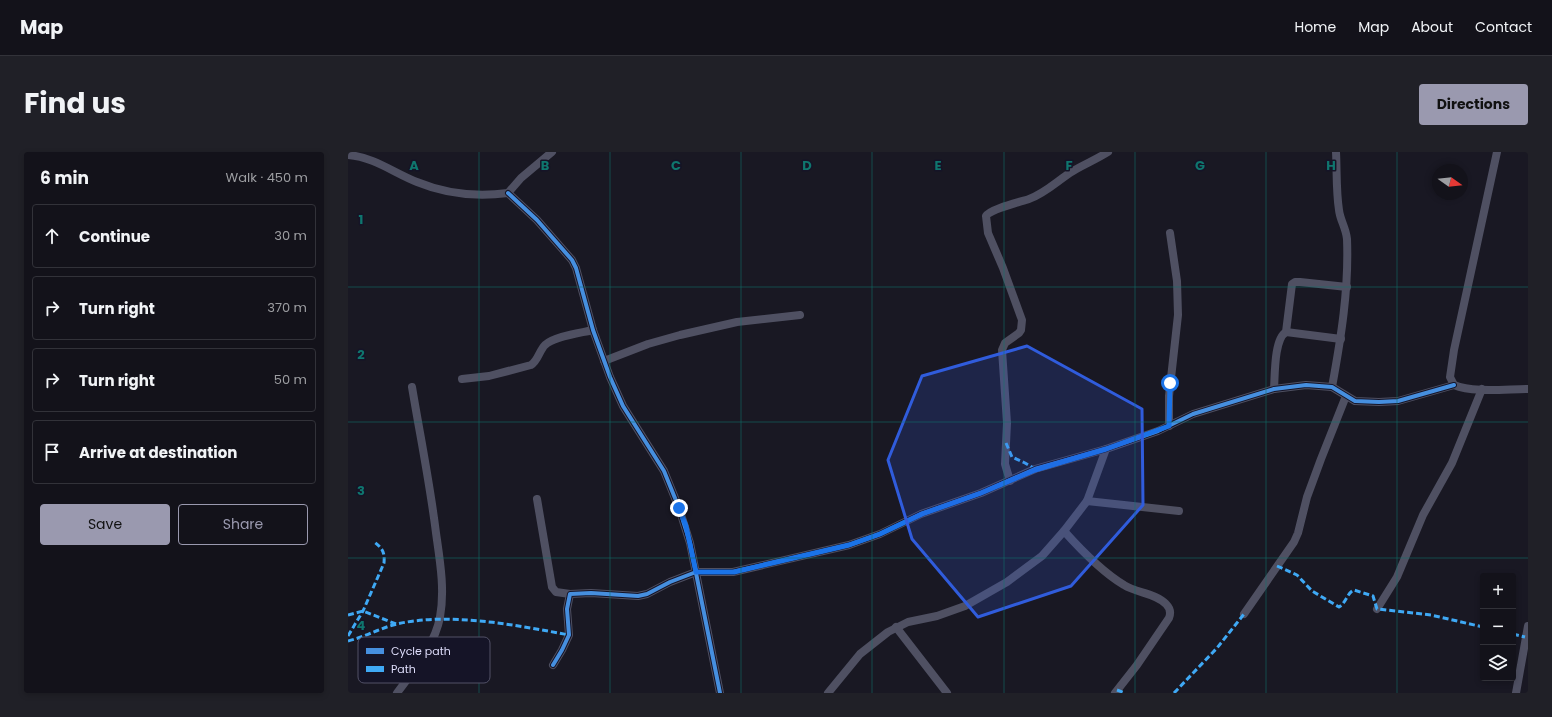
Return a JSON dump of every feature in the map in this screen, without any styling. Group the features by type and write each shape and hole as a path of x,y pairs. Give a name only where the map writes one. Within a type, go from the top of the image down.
{"street":[{"path":"348,155 368,159 416,182 453,193 492,195 508,193 521,178 552,152"},
{"path":"1010,481 1005,464 1007,400 1002,350 1005,343 1019,333 1021,330 1022,320 1003,268 988,233 986,216 992,211 1043,193 1073,172 1108,152"},
{"path":"1332,387 1341,340 1347,288 1347,240 1346,231 1339,209 1336,152"},
{"path":"1454,385 1450,377 1454,350 1497,152"},
{"path":"508,193 537,220 572,260 581,282 593,330 622,406 664,471 672,489 686,526 720,693"},
{"path":"1169,426 1169,396 1172,365 1177,338 1178,315 1177,281 1170,233"},
{"path":"1274,388 1278,347 1281,336 1286,332 1292,284 1295,282 1347,288"},
{"path":"604,361 648,344 680,335 737,322 800,315"},
{"path":"462,379 489,376 530,365 534,363 543,347 547,344 564,337 593,330"},
{"path":"1286,332 1341,340"},
{"path":"537,499 552,587 556,592 570,594 638,596 647,594 670,582 696,572 734,572 849,545 880,534 922,514 981,493 1035,470 1106,449 1169,426 1193,414 1274,388 1310,385 1332,387 1355,401 1366,402 1398,401 1454,385 1459,387 1482,389 1528,389"},
{"path":"412,387 440,555 442,597 440,618 432,637"},
{"path":"1377,609 1397,577 1423,515 1452,463 1482,389"},
{"path":"1244,614 1294,542 1298,533 1307,497 1346,396"},
{"path":"828,693 860,654 879,638 908,622 965,606 1007,582 1036,561 1064,531 1087,501 1106,449"},
{"path":"1087,501 1179,511"},
{"path":"1064,531 1088,556 1116,580 1133,590 1158,598 1167,605 1169,610 1169,618 1137,665 1115,693"},
{"path":"553,665 569,635 567,609 570,594"},
{"path":"1516,693 1528,626"},
{"path":"896,628 947,693"},
{"path":"397,693 404,683"}],"highlighted area":[{"path":"1027,346 1142,409 1143,505 1071,586 978,617 912,539 888,460 922,376"}],"marked path":[{"path":"1006,443 1012,457 1035,469"},
{"path":"348,636 363,611 384,563 384,555 382,550 373,541"},
{"path":"1277,566 1297,575 1312,591 1339,607 1354,590 1373,596 1377,609 1431,615 1480,626"},
{"path":"348,615 363,611 396,624"},
{"path":"1174,693 1217,648 1244,614"},
{"path":"360,637 397,624 438,619 483,621 569,635"},
{"path":"1516,635 1525,637"},
{"path":"348,641 358,638"},
{"path":"1117,690 1125,693"}],"cycle path":[{"path":"508,193 537,220 572,260 576,268 593,330 610,377 623,406 664,471 679,508 690,543 720,693"},
{"path":"553,665 569,635 567,609 570,594 591,593 638,596 647,594 670,582 696,572 733,572 849,545 880,534 921,514 981,493 1035,469 1106,449 1158,431 1193,414 1274,389 1306,385 1332,387 1355,401 1379,402 1398,401 1454,385"}],"route":[{"path":"679,508 686,526 696,572 734,572 849,545 880,534 907,520 981,493 1035,470 1076,459 1148,435 1169,426 1170,383"}]}
